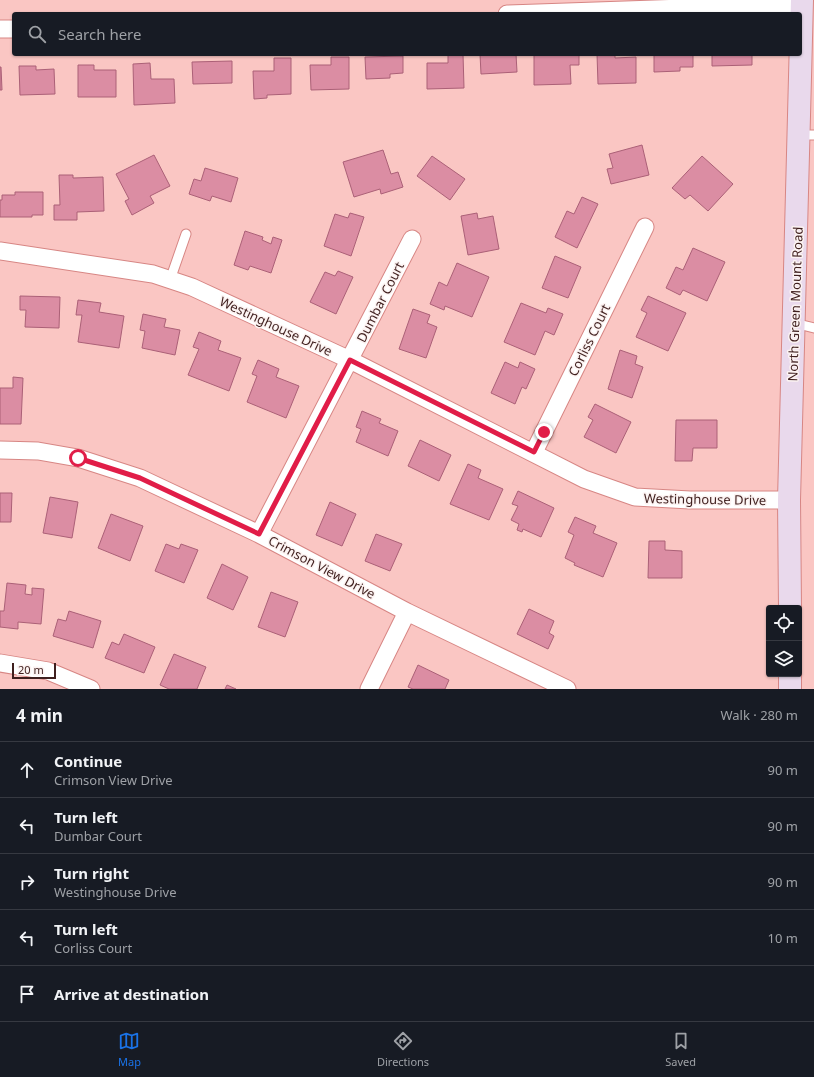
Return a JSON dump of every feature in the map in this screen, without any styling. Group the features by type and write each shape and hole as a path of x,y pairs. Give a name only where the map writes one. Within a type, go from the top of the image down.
{"street":[{"path":"556,12 802,2"},
{"name":"North Green Mount Road","path":"790,605 789,500 804,325 807,135 802,2"},
{"path":"0,29 12,29"},
{"name":"Corliss Court","path":"534,452 645,227"},
{"name":"Dumbar Court","path":"259,534 412,239"},
{"name":"Westinghouse Drive","path":"0,251 153,274 192,287 350,360 534,452 584,479 635,497 690,500 789,500"},
{"name":"Crimson View Drive","path":"0,450 38,451 78,458 140,478 259,534 408,612 567,689"},
{"path":"368,689 408,612"},
{"path":"0,663 48,671 91,689"},
{"path":"790,677 790,689"}],"lane":[{"path":"170,280 186,234"}],"building":[{"path":"403,56 403,73 390,74 390,78 366,79 365,57"},
{"path":"448,56 463,56 464,88 427,89 427,63 448,63"},
{"path":"480,56 516,56 517,72 481,74"},
{"path":"534,56 579,56 579,65 570,65 571,84 534,85"},
{"path":"597,56 615,56 615,58 636,57 636,83 598,84"},
{"path":"654,56 693,56 693,67 680,67 680,71 654,72"},
{"path":"712,56 752,56 752,65 712,66"},
{"path":"331,57 349,57 349,89 311,90 310,65 331,65"},
{"path":"274,58 291,58 291,94 267,95 267,98 254,99 253,71 274,71"},
{"path":"232,61 232,83 193,84 192,62"},
{"path":"150,63 151,79 174,79 175,103 134,105 133,64"},
{"path":"78,65 94,65 94,70 116,70 116,97 78,97"},
{"path":"19,66 36,66 36,70 54,69 55,94 20,95"},
{"path":"1,67 2,90 0,90"},
{"path":"642,145 649,175 611,184 607,169 613,168 609,154"},
{"path":"383,150 391,174 398,172 403,187 381,194 380,189 354,197 343,162"},
{"path":"154,155 170,186 150,196 154,203 132,215 125,201 129,199 116,174"},
{"path":"432,156 465,179 450,200 417,176"},
{"path":"702,156 733,184 708,211 690,195 685,199 672,188"},
{"path":"205,168 238,178 231,202 212,196 210,201 189,194 194,179 201,181"},
{"path":"59,175 73,175 73,178 103,177 104,211 77,212 77,220 54,220 54,205 60,205"},
{"path":"15,192 43,192 43,215 32,215 32,217 0,217 0,200 2,200 2,195 15,195"},
{"path":"582,197 598,204 577,248 555,237 567,211 574,214"},
{"path":"350,213 364,217 351,256 324,246 335,214 348,218"},
{"path":"477,213 478,219 493,216 499,249 468,255 461,216"},
{"path":"245,231 263,237 262,240 271,244 273,237 282,240 271,273 250,266 248,270 234,265"},
{"path":"693,248 725,262 707,301 683,290 680,295 666,288 676,267 683,270"},
{"path":"555,256 581,267 568,298 542,288"},
{"path":"457,263 489,277 472,317 445,306 444,310 430,304 439,282 447,286"},
{"path":"338,271 353,277 336,314 310,302 325,272 335,276"},
{"path":"20,296 60,297 59,328 25,327 26,310 20,310"},
{"path":"648,296 686,313 668,351 636,337 647,313 641,310"},
{"path":"78,300 101,303 99,312 124,316 119,348 78,342 82,315 76,315"},
{"path":"521,303 546,313 548,308 563,314 554,335 545,331 535,355 504,342"},
{"path":"413,309 430,315 427,323 437,327 426,358 399,349"},
{"path":"143,314 166,319 164,327 180,330 175,355 142,348 145,331 140,330"},
{"path":"199,332 221,341 218,350 241,358 229,391 188,375 199,349 193,347"},
{"path":"620,350 637,356 635,364 643,367 632,398 608,389"},
{"path":"258,360 279,369 276,377 299,386 286,418 247,402 257,376 252,374"},
{"path":"505,362 518,368 520,362 535,369 526,389 522,387 515,404 491,393"},
{"path":"13,377 23,378 21,424 0,424 0,388 13,388"},
{"path":"595,404 631,422 616,453 584,437 593,420 588,417"},
{"path":"362,411 381,419 379,423 398,431 388,456 356,442 361,429 356,427"},
{"path":"676,420 717,420 717,448 693,448 692,461 675,461"},
{"path":"420,440 451,455 439,481 408,466"},
{"path":"468,464 481,470 478,478 503,489 489,520 450,504"},
{"path":"518,491 554,508 541,537 523,529 522,532 517,530 519,524 511,520 518,506 512,504"},
{"path":"0,493 12,493 11,522 0,522"},
{"path":"50,497 78,502 72,538 43,533"},
{"path":"330,502 356,514 342,546 316,535"},
{"path":"111,514 143,526 130,561 98,548"},
{"path":"575,517 596,526 593,533 617,543 603,577 574,565 575,563 565,558 574,535 568,532"},
{"path":"376,534 402,544 390,571 365,561"},
{"path":"649,541 665,541 665,550 682,551 682,578 648,578"},
{"path":"166,544 179,549 181,544 198,550 184,583 155,571"},
{"path":"222,564 248,577 233,610 207,598"},
{"path":"7,583 26,585 25,594 32,595 32,588 44,589 41,624 18,622 18,629 0,627 0,611 4,611"},
{"path":"271,592 298,602 285,637 258,627"},
{"path":"529,609 554,621 549,633 554,636 548,649 517,634"},
{"path":"69,611 101,621 93,648 53,636 58,619 66,621"},
{"path":"124,634 155,647 144,673 105,658 112,642 119,645"},
{"path":"174,654 206,667 197,689 169,689 160,685"},
{"path":"418,665 449,680 445,689 413,689 408,687"},
{"path":"227,685 236,689 225,689"}],"route":[{"path":"78,458 140,478 259,534 350,360 534,452 544,432"}]}
